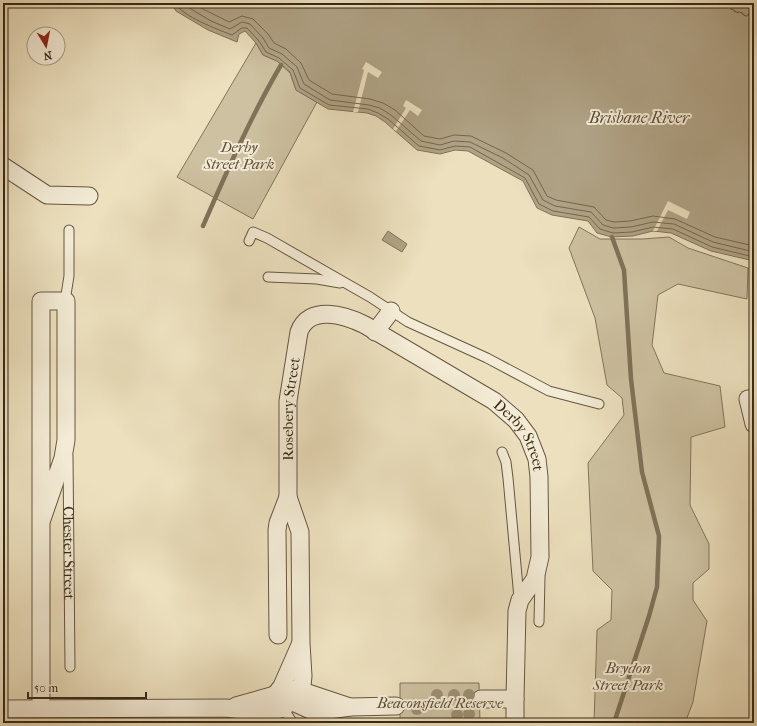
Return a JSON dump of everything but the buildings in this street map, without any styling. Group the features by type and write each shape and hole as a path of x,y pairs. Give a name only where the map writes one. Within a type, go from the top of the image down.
{"street":[{"path":"3,166 47,195 89,196"},
{"name":"Chester Street","path":"41,522 63,458 66,440 65,301 41,301 40,363 41,708"},
{"path":"375,332 390,311"},
{"name":"Derby Street","path":"304,322 315,317 335,314 359,322 494,400 513,416 525,430 533,447 538,468 540,563 535,579 522,596 518,606 515,723"},
{"name":"Rosebery Street","path":"289,703 303,676 301,643 300,532 288,497 288,401 299,332 304,322"},
{"path":"40,363 66,363"},
{"path":"748,399 754,424"},
{"name":"Rosebery Street","path":"278,635 277,530 278,523 288,497"},
{"name":"Rosebery Street","path":"289,703 282,686 301,643"},
{"path":"3,709 226,708 289,703 316,697 350,707 396,706"},
{"path":"480,699 515,699"}],"lane":[{"name":"Chester Street","path":"65,301 69,276 69,230"},
{"path":"249,241 254,232 408,322 487,358 549,391 599,404"},
{"path":"268,277 316,279 345,284"},
{"name":"Chester Street","path":"66,440 69,473 70,667"},
{"name":"Derby Street","path":"502,452 506,462 518,572 518,606"},
{"path":"539,622 540,563"}],"green space":[{"name":"Derby Street Park","path":"256,43 263,55 277,61 290,73 296,90 317,102 253,219 177,177"},
{"name":"Brydon Street Park","path":"579,227 600,239 643,239 669,237 688,248 748,268 747,299 678,284 658,295 652,345 664,373 720,386 725,427 691,437 690,505 709,544 709,569 693,583 693,600 707,621 693,702 685,723 594,723 597,630 611,620 612,590 593,571 588,463 624,415 622,398 607,385 595,318 569,248"},
{"path":"754,276 754,386 750,386"},
{"name":"Beaconsfield Reserve","path":"400,683 479,683 480,723 400,723"}],"water":[{"name":"Brisbane River","path":"171,3 754,3 754,261 711,251 671,233 653,231 633,236 612,237 597,233 588,221 552,215 537,208 523,181 468,151 455,150 440,154 417,150 376,116 367,113 328,109 296,90 290,72 277,61 263,55 256,43 245,31 239,34 237,42 208,30 176,11"},
{"path":"388,231 407,244 402,252 382,240"}],"pier":[{"path":"366,62 382,72 378,78 368,72 358,112 353,112 364,70 362,69"},
{"path":"406,100 422,110 418,116 410,110 396,131 393,129 406,108 403,106"},
{"path":"668,201 690,212 687,219 668,210 657,231 653,231"}],"waterway":[{"path":"203,226 249,124 281,65"},
{"path":"612,237 624,270 631,379 642,472 659,536 657,587 614,723"}],"ferry route":[{"path":"713,3 754,17"},
{"path":"734,11 754,19"}]}
